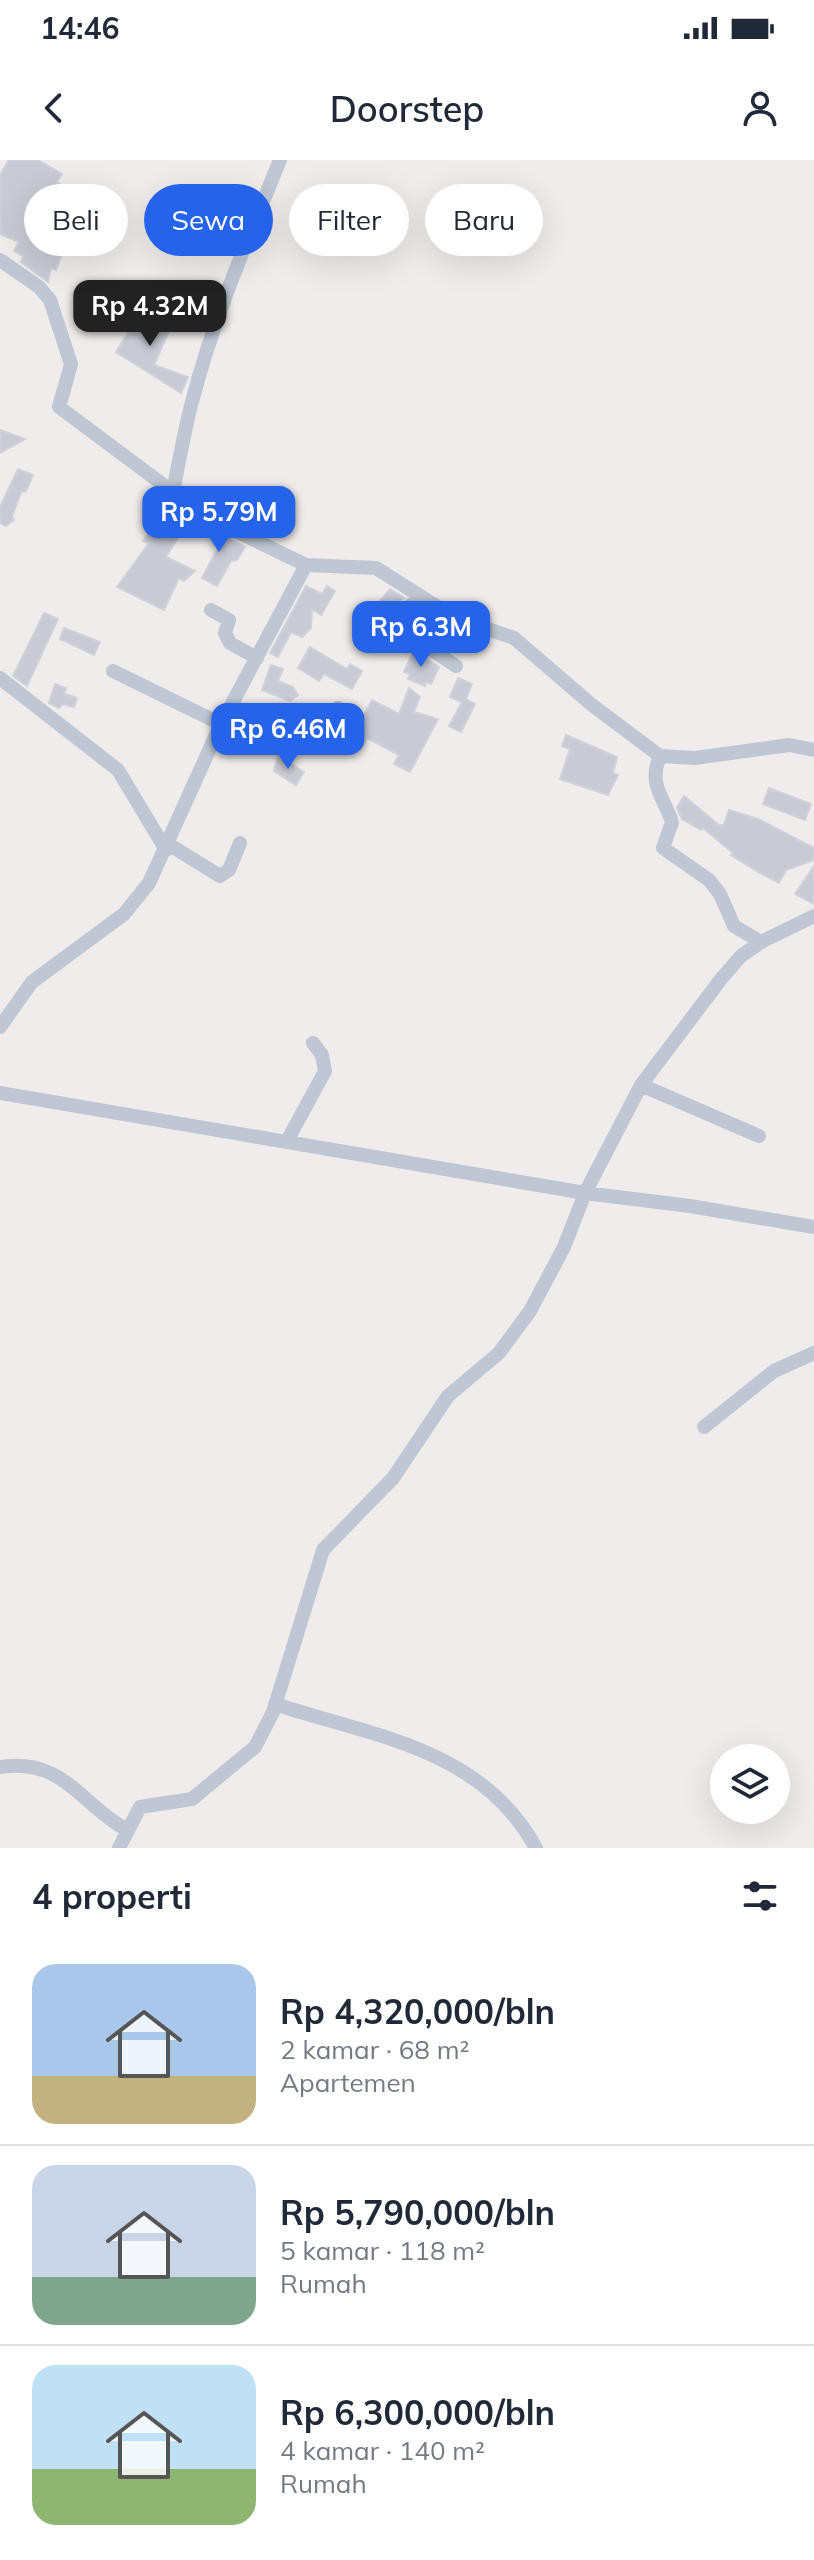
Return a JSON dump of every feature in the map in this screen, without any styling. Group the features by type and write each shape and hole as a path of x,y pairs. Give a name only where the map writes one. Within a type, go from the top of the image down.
{"street":[{"path":"173,492 192,401 256,215 280,160"},
{"path":"0,260 39,287 50,300 71,364 59,407 198,514 306,565 376,568 455,618 514,638 592,705 660,756 713,756 778,746 814,750"},
{"path":"0,1027 32,982 124,914 137,900 167,847 221,724 306,565"},
{"path":"419,597 401,615 399,628 456,666"},
{"path":"211,610 229,620 226,639 257,658"},
{"path":"113,671 221,724"},
{"path":"0,678 118,770 167,847 220,876 229,870 240,843"},
{"path":"230,707 291,737 308,737 324,728 338,708"},
{"path":"660,756 654,769 655,786 672,822 664,837 663,848 709,880 720,894 734,926 761,942"},
{"path":"119,1848 140,1807 192,1799 210,1782 245,1758 264,1733 323,1550 393,1478 448,1396 499,1353 511,1337 564,1247 585,1193 641,1085 721,979 741,956 761,942 814,916"},
{"path":"287,1141 325,1071 322,1055 313,1043"},
{"path":"641,1085 759,1136"},
{"path":"0,1093 585,1193 814,1227"},
{"path":"704,1427 774,1371 814,1353"},
{"path":"275,1704 396,1738 440,1757 507,1808 525,1827 536,1848"},
{"path":"0,1767 24,1764 51,1773 69,1782 102,1814 127,1830"}],"building":[{"path":"9,160 38,160 62,174 57,182 60,184 24,184 24,256 61,256 56,270 51,268 48,282 21,262 23,256 14,251 19,242 0,234 0,175"},
{"path":"143,309 167,320 163,329 169,331 154,365 188,377 181,393 116,352"},
{"path":"0,430 25,439 0,453"},
{"path":"18,469 33,475 26,491 21,492 12,517 14,520 6,526 0,523 0,507"},
{"path":"159,518 185,526 166,557 195,571 184,581 179,578 164,610 117,587 149,543 143,541"},
{"path":"189,519 245,547 237,560 231,561 217,586 202,578 221,542 186,523"},
{"path":"306,586 322,594 327,586 335,591 321,615 312,609 311,628 302,637 291,632 278,657 270,653"},
{"path":"390,589 404,598 387,614 383,623 368,615"},
{"path":"44,613 58,619 27,686 13,676"},
{"path":"64,628 100,642 94,655 60,639"},
{"path":"310,647 347,669 350,664 362,671 352,689 324,674 319,681 298,668"},
{"path":"414,650 439,667 431,684 426,682 425,686 408,679 410,674 404,672"},
{"path":"271,665 283,669 278,681 293,687 298,695 290,701 262,690"},
{"path":"458,678 472,684 466,699 475,704 461,732 449,726 462,702 450,697"},
{"path":"55,684 66,688 64,694 77,698 74,707 63,704 59,708 49,703"},
{"path":"409,688 420,697 414,712 438,719 410,772 394,764 399,755 367,738 361,749 349,743 372,700 399,714"},
{"path":"566,735 617,757 613,773 618,775 608,795 560,779 570,749 562,746"},
{"path":"278,756 304,772 296,785 274,771"},
{"path":"769,788 811,804 805,820 763,804"},
{"path":"684,796 719,825 724,825 729,810 758,819 814,848 814,860 786,870 779,883 731,855 733,853 703,828 701,830 682,819 677,808"},
{"path":"814,866 814,904 795,894"}]}
